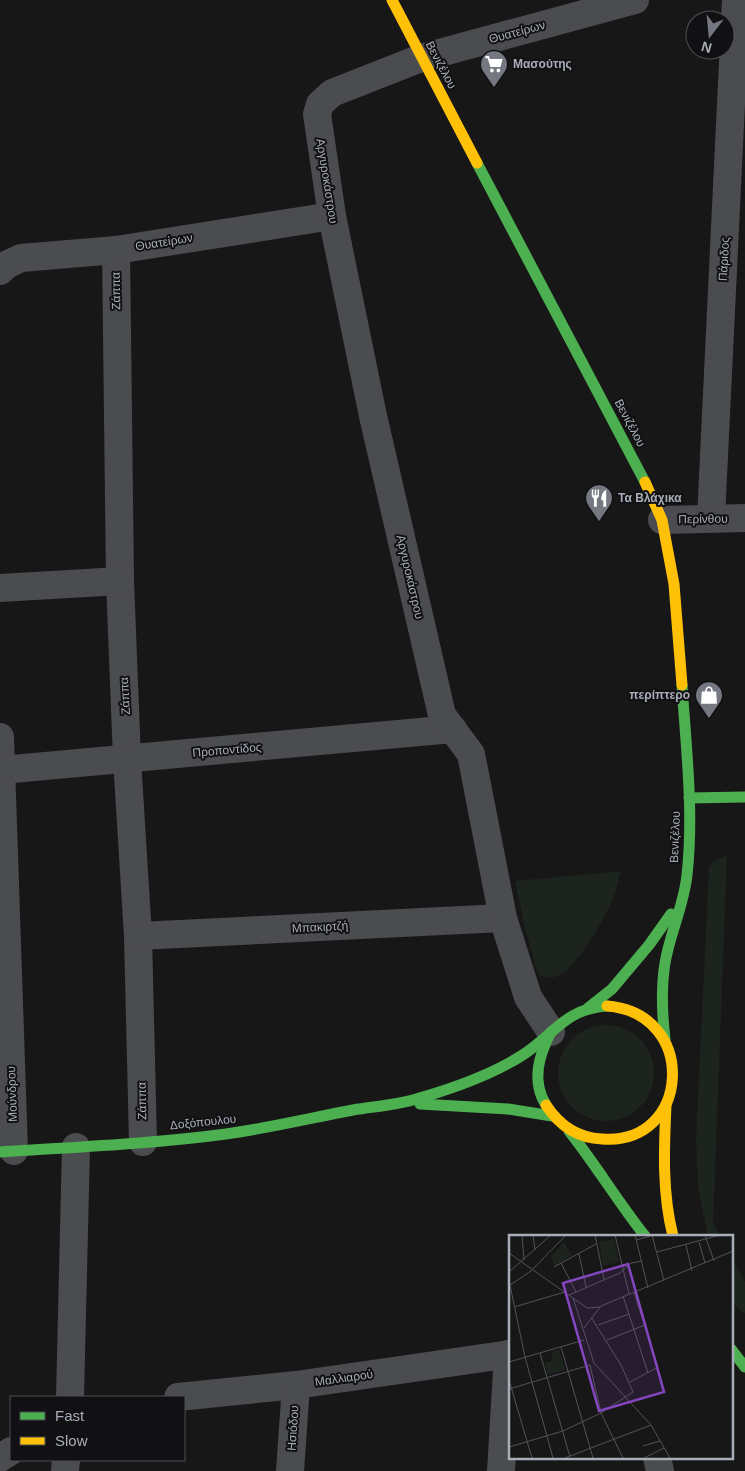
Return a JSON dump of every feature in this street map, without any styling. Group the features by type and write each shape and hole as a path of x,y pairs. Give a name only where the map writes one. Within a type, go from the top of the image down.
{"main road":[{"name":"Βενιζέλου","path":"392,0 646,484 662,520 674,584 678,620 690,798 687,878 664,963 662,1010 665,1040"},
{"path":"690,798 745,797"},
{"name":"Βενιζέλου","path":"588,1008 612,989 649,945 680,902"},
{"path":"406,1102 470,1082 522,1056 567,1017 588,1008 610,1005 632,1010 651,1022 665,1040 673,1061 674,1083 666,1104 653,1123 634,1135 627,1137 612,1141 590,1140 569,1131"},
{"path":"551,1032 541,1052 537,1074 542,1096 552,1116 569,1131 591,1159 621,1206 644,1235"},
{"path":"406,1102 508,1109 552,1116"},
{"name":"Δοξόπουλου","path":"7,1151 143,1142 223,1134 406,1102"},
{"path":"666,1104 663,1166 668,1220 673,1235"},
{"path":"732,1350 745,1367"}],"street":[{"name":"Θυατείρων","path":"320,104 332,93 421,58 635,0"},
{"name":"Πάριδος","path":"711,518 736,0"},
{"name":"Αργυροκάστρου","path":"320,104 317,114 318,125 332,216 373,416 442,715 471,754 503,918 528,997 551,1032"},
{"name":"Θυατείρων","path":"0,271 8,264 21,258 116,250 332,216"},
{"name":"Ζάππα","path":"116,250 120,581 138,936 143,1142"},
{"name":"Περίνθου","path":"662,520 745,518"},
{"path":"0,588 120,581"},
{"name":"Προποντίδος","path":"1,770 128,760 453,729"},
{"name":"Μούνδρου","path":"0,737 7,1151"},
{"name":"Μπακιρτζή","path":"138,936 503,918"},
{"path":"70,1396 76,1147"},
{"path":"501,1471 509,1354"},
{"name":"Μαλλιαρού","path":"185,1396 296,1385 509,1354"},
{"name":"Ησιόδου","path":"290,1471 296,1385"},
{"path":"657,1458 660,1471"}],"shaded area":[{"path":"727,855 713,1223 719,1235 708,1235 698,1187 696,1140 709,868 719,858"},
{"path":"621,871 608,909 581,954 564,972 557,976 550,978 538,975 515,881"},
{"path":"606,1025 624,1029 640,1039 650,1055 654,1073 650,1091 640,1107 624,1117 606,1121 588,1117 572,1107 562,1091 558,1073 562,1055 572,1039 588,1029"},
{"path":"732,1259 745,1282 745,1313 734,1303 732,1296"}],"traffic: fast":[{"path":"477,163 645,482"},
{"path":"665,1039 662,1001 664,972 667,952 685,886 689,851 689,780 682,685"},
{"path":"689,798 745,797"},
{"path":"588,1008 612,989 649,945 671,914"},
{"path":"0,1152 141,1143 226,1134 406,1102 486,1075 521,1056 569,1018 592,1008 607,1006"},
{"path":"546,1105 539,1087 538,1068 551,1032"},
{"path":"420,1104 508,1109 552,1116"},
{"path":"569,1131 644,1235"},
{"path":"732,1350 745,1367"}],"traffic: slow":[{"path":"392,0 477,163"},
{"path":"645,482 662,520 674,584 682,685"},
{"path":"546,1105 557,1119 570,1129 585,1136 602,1139 632,1136 653,1122 667,1102 672,1078 669,1053 658,1031 637,1014 607,1006"},
{"path":"666,1105 665,1187 673,1235"}],"place":[{"name":"Μασούτης","path":"494,88"},
{"name":"Τα Βλάχικα","path":"599,522"},
{"name":"περίπτερο","path":"709,719"}]}
